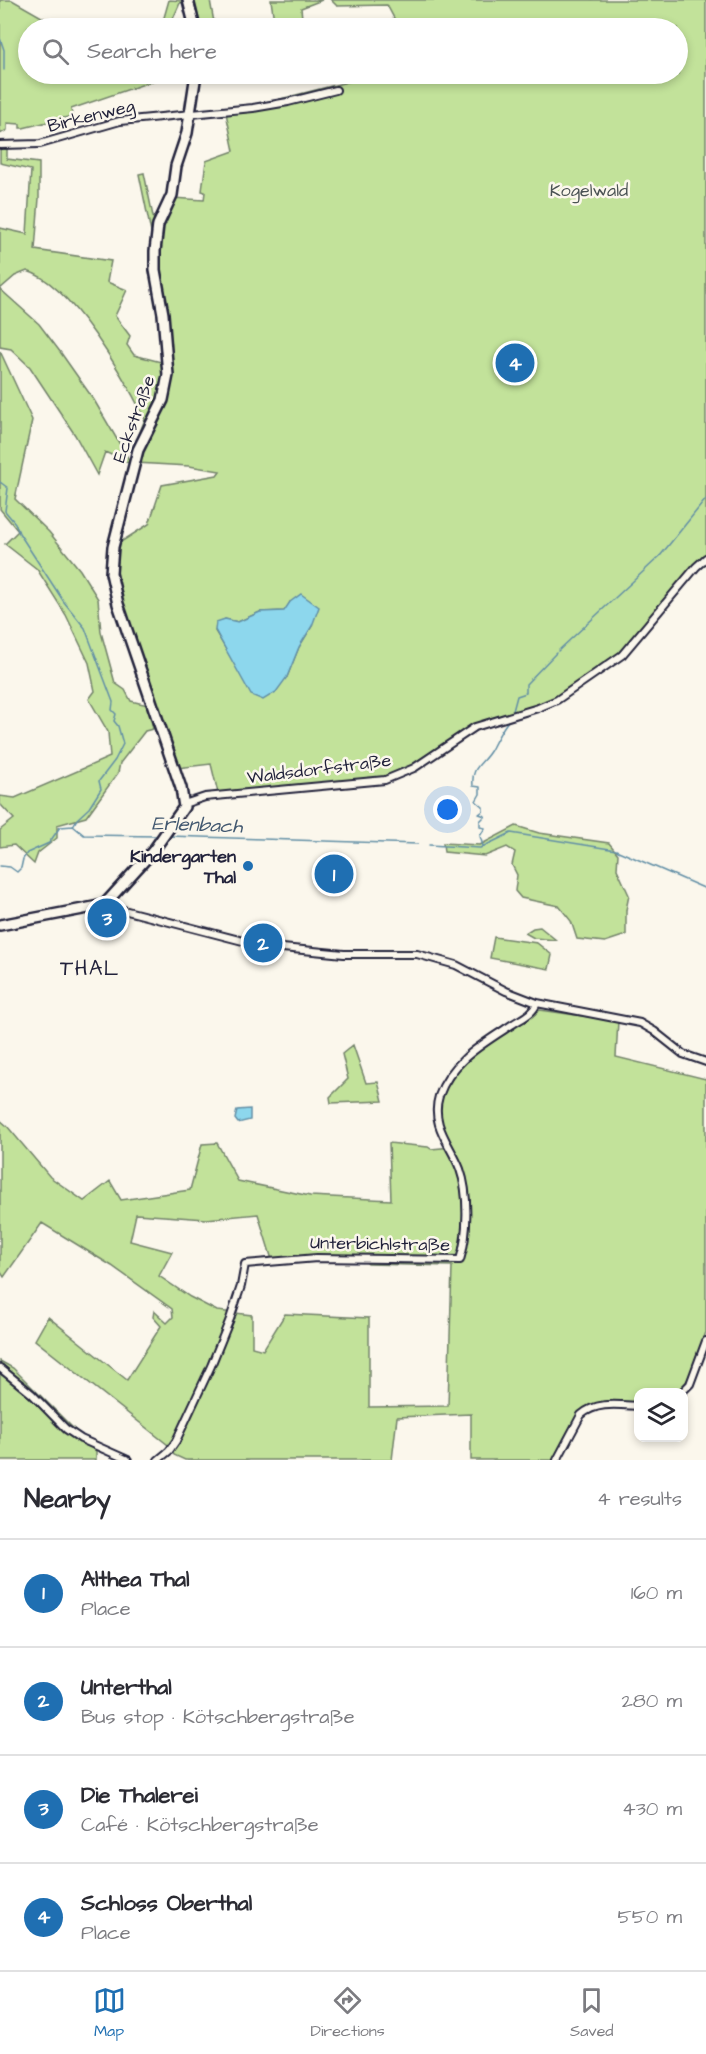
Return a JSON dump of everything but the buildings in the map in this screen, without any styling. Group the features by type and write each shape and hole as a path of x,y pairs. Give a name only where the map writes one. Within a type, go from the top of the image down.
{"street":[{"path":"188,0 192,18"},
{"name":"Eckstraße","path":"184,804 181,788 114,593 111,573 114,542 136,459 166,391 167,347 155,270 155,251 158,225 172,195 176,166 187,133 194,84"},
{"name":"Birkenweg","path":"0,146 40,144 120,121 288,102 336,90"},
{"name":"Waldsdorfstraße","path":"184,804 205,797 385,780 400,775 437,754 475,727 538,708 556,700 613,662 622,655 706,558"},
{"path":"104,905 164,836 184,804"},
{"path":"0,925 104,905 262,946 344,954 417,954 456,965 537,1004 640,1023 683,1054 706,1062"},
{"name":"Unterbichlstraße","path":"158,1460 176,1441 211,1366 241,1286 244,1264 317,1257 460,1260 466,1199 460,1170 440,1129 437,1114 439,1096 463,1059 531,1012 537,1004"},
{"path":"686,1388 690,1384 706,1341"},
{"path":"0,1368 32,1394 66,1429 81,1439 128,1460"},
{"path":"557,1460 581,1415 587,1410 607,1405 634,1406"}],"green space":[{"path":"0,0 12,0 44,18 18,18 18,84 144,84 71,109 72,116 23,128 20,128 20,124 7,123 7,130 0,134"},
{"path":"169,0 186,1 180,3 173,18 164,18"},
{"path":"190,0 210,0 213,18 194,18"},
{"path":"271,0 322,0 301,8 302,18 274,18"},
{"name":"Kogelwald","path":"331,0 706,0 706,556 622,653 556,698 516,714 503,715 475,725 412,767 384,777 218,793 211,764 177,768 115,582 116,545 149,524 162,485 217,475 220,471 189,466 136,463 166,394 159,286 160,226 172,198 204,200 205,192 202,191 206,161 234,151 226,113 339,84 688,84 688,18 394,18 387,5 337,6","holes":["290,602 312,626 299,647 287,677 230,656 215,631 225,619 238,622 260,612 285,611"]},
{"path":"0,147 7,147 7,159 39,163 35,250 111,261 107,282 127,290 115,316 130,336 127,345 134,355 165,363 163,390 131,464 105,452 97,475 75,435 30,367 11,349 0,347 0,289 0,228 27,234 31,170 0,163","holes":["27,271 44,279 78,313 110,358 145,419 129,460 94,400 61,353 39,324 0,289 15,276"]},
{"path":"144,173 155,226 153,242 139,174"},
{"path":"0,351 32,420 15,499 49,532 80,570 98,599 101,632 115,683 125,690 131,701 148,705 153,729 145,731 120,763 118,773 86,817 57,825 57,838 38,853 34,864 14,845 0,847 0,830 14,819 0,804 0,796 15,798 110,757 108,732 89,699 95,691 89,663 66,615 37,569 5,544 18,531 0,509"},
{"path":"516,826 539,833 609,843 618,854 617,869 629,895 626,910 626,935 605,942 577,939 571,921 559,906 521,898 515,891 517,875 512,865 515,852 507,847 485,856 444,852 443,843 480,845"},
{"path":"540,927 556,940 534,938 525,933"},
{"path":"494,937 537,943 552,955 549,969 490,958"},
{"path":"540,1010 618,1021 616,1057 706,1079 706,1332 692,1372 682,1388 634,1388 634,1404 609,1402 591,1406 571,1426 553,1460 471,1460 471,1414 397,1417 392,1460 185,1460 174,1455 168,1445 35,1340 48,1317 127,1380 161,1326 153,1317 154,1311 167,1323 173,1317 172,1309 112,1266 42,1223 4,1277 0,1271 0,1120 50,1177 84,1201 110,1181 121,1200 190,1190 202,1144 217,1143 238,1181 310,1196 391,1200 389,1143 431,1149 452,1147 440,1117 442,1099 449,1082 461,1067 492,1041","holes":["136,1214 206,1219 258,1214 273,1263 318,1261 452,1266 448,1406 369,1407 369,1318 285,1314 263,1350 252,1347 252,1315 217,1311 190,1297 159,1276 172,1252 130,1241"]},
{"path":"353,1045 366,1083 378,1082 383,1101 331,1103 330,1097 348,1079 342,1054"},
{"path":"0,1361 13,1368 96,1451 96,1460 0,1460"}],"water":[{"path":"301,594 319,607 287,677 276,692 263,700 251,695 215,630 216,622 225,619 238,622 260,612 284,611 290,602"},
{"path":"250,1109 250,1120 238,1123 235,1119 237,1110"}],"waterway":[{"path":"0,38 4,50 4,70"},
{"path":"0,482 8,488 5,511 15,523 19,533 64,602 85,628 113,702 112,710 116,714 114,721 118,726 123,744 115,760 99,781 101,789 89,808 73,826"},
{"path":"558,651 660,556 706,499"},
{"path":"513,711 517,696 526,693 526,684 556,653"},
{"path":"483,846 480,836 485,828 480,827 480,821 485,816 479,814 483,811 483,807 476,801 480,794 480,787 473,786 473,779 475,770 488,755 508,721"},
{"name":"Erlenbach","path":"0,866 10,867 17,872 27,853 49,843 60,827 73,826 84,835 158,836"},
{"name":"Erlenbach","path":"429,845 480,848 511,833 616,850 706,889"},
{"name":"Erlenbach","path":"169,836 418,844"}],"place":[{"name":"Schloss Oberthal","path":"515,363"},
{"name":"Kindergarten Thal","path":"248,866"},
{"name":"Althea Thal","path":"334,874"},
{"name":"Die Thalerei","path":"107,918"},
{"name":"Unterthal","path":"263,943"}],"district":[{"name":"THAL","path":"90,968"}]}
